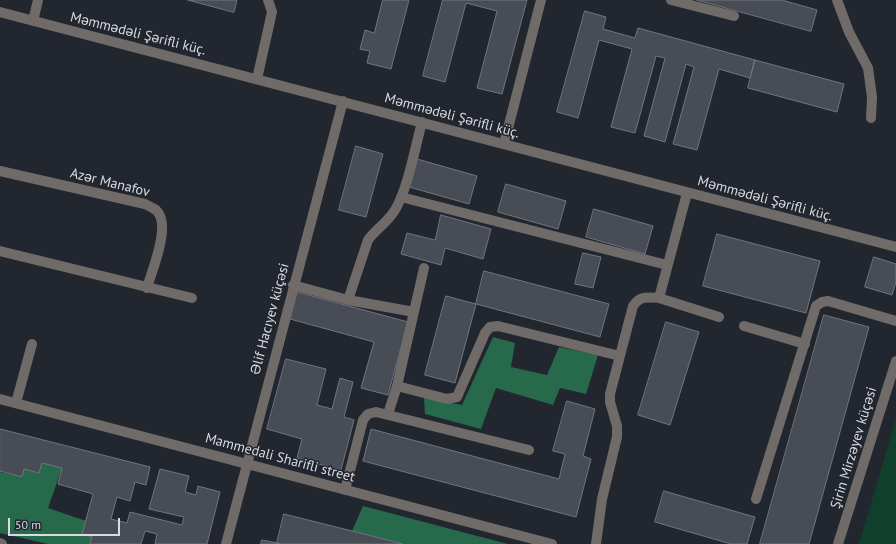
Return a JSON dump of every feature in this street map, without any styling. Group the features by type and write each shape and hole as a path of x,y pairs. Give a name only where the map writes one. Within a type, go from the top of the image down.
{"street":[{"path":"33,21 38,0"},
{"path":"257,78 272,12 268,0"},
{"path":"504,144 541,0"},
{"path":"671,0 734,16"},
{"path":"837,0 849,32 868,68 872,97 870,118"},
{"name":"Məmmədəli Şərifli küç.","path":"0,12 257,78 687,193 896,247"},
{"name":"Əlif Hacıyev küçəsi","path":"226,544 293,285 343,101"},
{"path":"348,300 368,240 389,218 402,197 422,122"},
{"name":"Azər Manafov","path":"0,170 145,204 157,211 162,220 163,234 147,288"},
{"path":"659,298 687,193"},
{"path":"402,197 667,265"},
{"path":"0,251 192,298"},
{"path":"388,414 397,386 424,268"},
{"path":"293,285 348,300 414,312"},
{"path":"596,544 602,499 617,437 617,426 610,402 610,394 633,306 638,299 645,297 659,298 719,317"},
{"path":"756,499 816,306 822,302 828,301 896,321"},
{"path":"397,386 447,399 457,397 485,332 490,327 498,326 620,356"},
{"path":"744,326 805,344"},
{"path":"16,403 32,344"},
{"name":"Şirin Mirzəyev küçəsi","path":"838,544 896,361"},
{"name":"Mammedali Sharifli street","path":"0,399 552,544"},
{"path":"345,490 363,420 368,414 376,412 529,450"}],"green space":[{"path":"493,337 515,343 511,367 547,375 559,347 598,355 586,394 560,388 553,405 496,388 481,429 425,414 424,398 462,405"},
{"path":"896,418 896,544 859,544"},
{"path":"42,463 62,468 48,508 86,521 92,537 90,544 48,544 0,533 0,472 22,477 24,469 39,473"},
{"path":"363,506 508,544 403,544 352,531"}],"building":[{"path":"188,0 237,0 234,12"},
{"path":"383,0 409,0 391,69 367,63 370,51 360,49 365,30 374,33"},
{"path":"443,0 527,0 502,94 477,88 497,11 466,3 445,82 423,76"},
{"path":"697,0 782,0 817,10 811,31"},
{"path":"585,11 606,17 603,29 635,38 638,28 755,60 750,78 719,69 697,150 673,144 694,67 686,64 665,142 644,136 665,58 656,56 635,133 611,127 632,49 599,40 578,118 557,112"},
{"path":"755,60 844,84 837,112 748,88"},
{"path":"356,146 383,154 366,217 339,210"},
{"path":"417,159 477,176 469,204 409,187"},
{"path":"506,184 566,201 558,229 498,212"},
{"path":"594,209 653,226 645,254 586,237"},
{"path":"441,215 491,229 483,259 445,248 441,265 401,254 407,233 435,240"},
{"path":"717,234 820,261 806,313 703,286"},
{"path":"583,253 601,257 593,288 575,284"},
{"path":"874,257 896,264 896,282 892,295 865,287"},
{"path":"484,271 609,304 600,337 476,304"},
{"path":"297,292 408,322 388,395 361,388 374,342 290,319"},
{"path":"446,296 476,304 455,383 425,375"},
{"path":"824,315 869,327 809,544 760,544"},
{"path":"666,322 699,332 670,425 638,415"},
{"path":"286,359 326,369 317,405 332,409 340,378 353,382 344,417 354,420 341,470 297,458 302,439 267,429"},
{"path":"567,401 595,409 583,456 591,459 576,517 363,461 371,429 559,479 565,454 553,451"},
{"path":"0,429 150,467 146,485 135,482 130,501 117,497 111,519 127,523 130,512 182,525 184,517 149,509 160,469 189,476 185,492 196,495 198,486 220,492 207,544 155,544 157,534 145,531 141,544 90,544 92,537 82,534 93,494 58,484 62,468 42,463 39,473 24,469 22,477 0,471"},
{"path":"664,491 755,517 747,544 731,544 655,522"},
{"path":"284,514 403,544 280,544 277,543"},
{"path":"262,540 277,543 280,544 261,544"}]}
